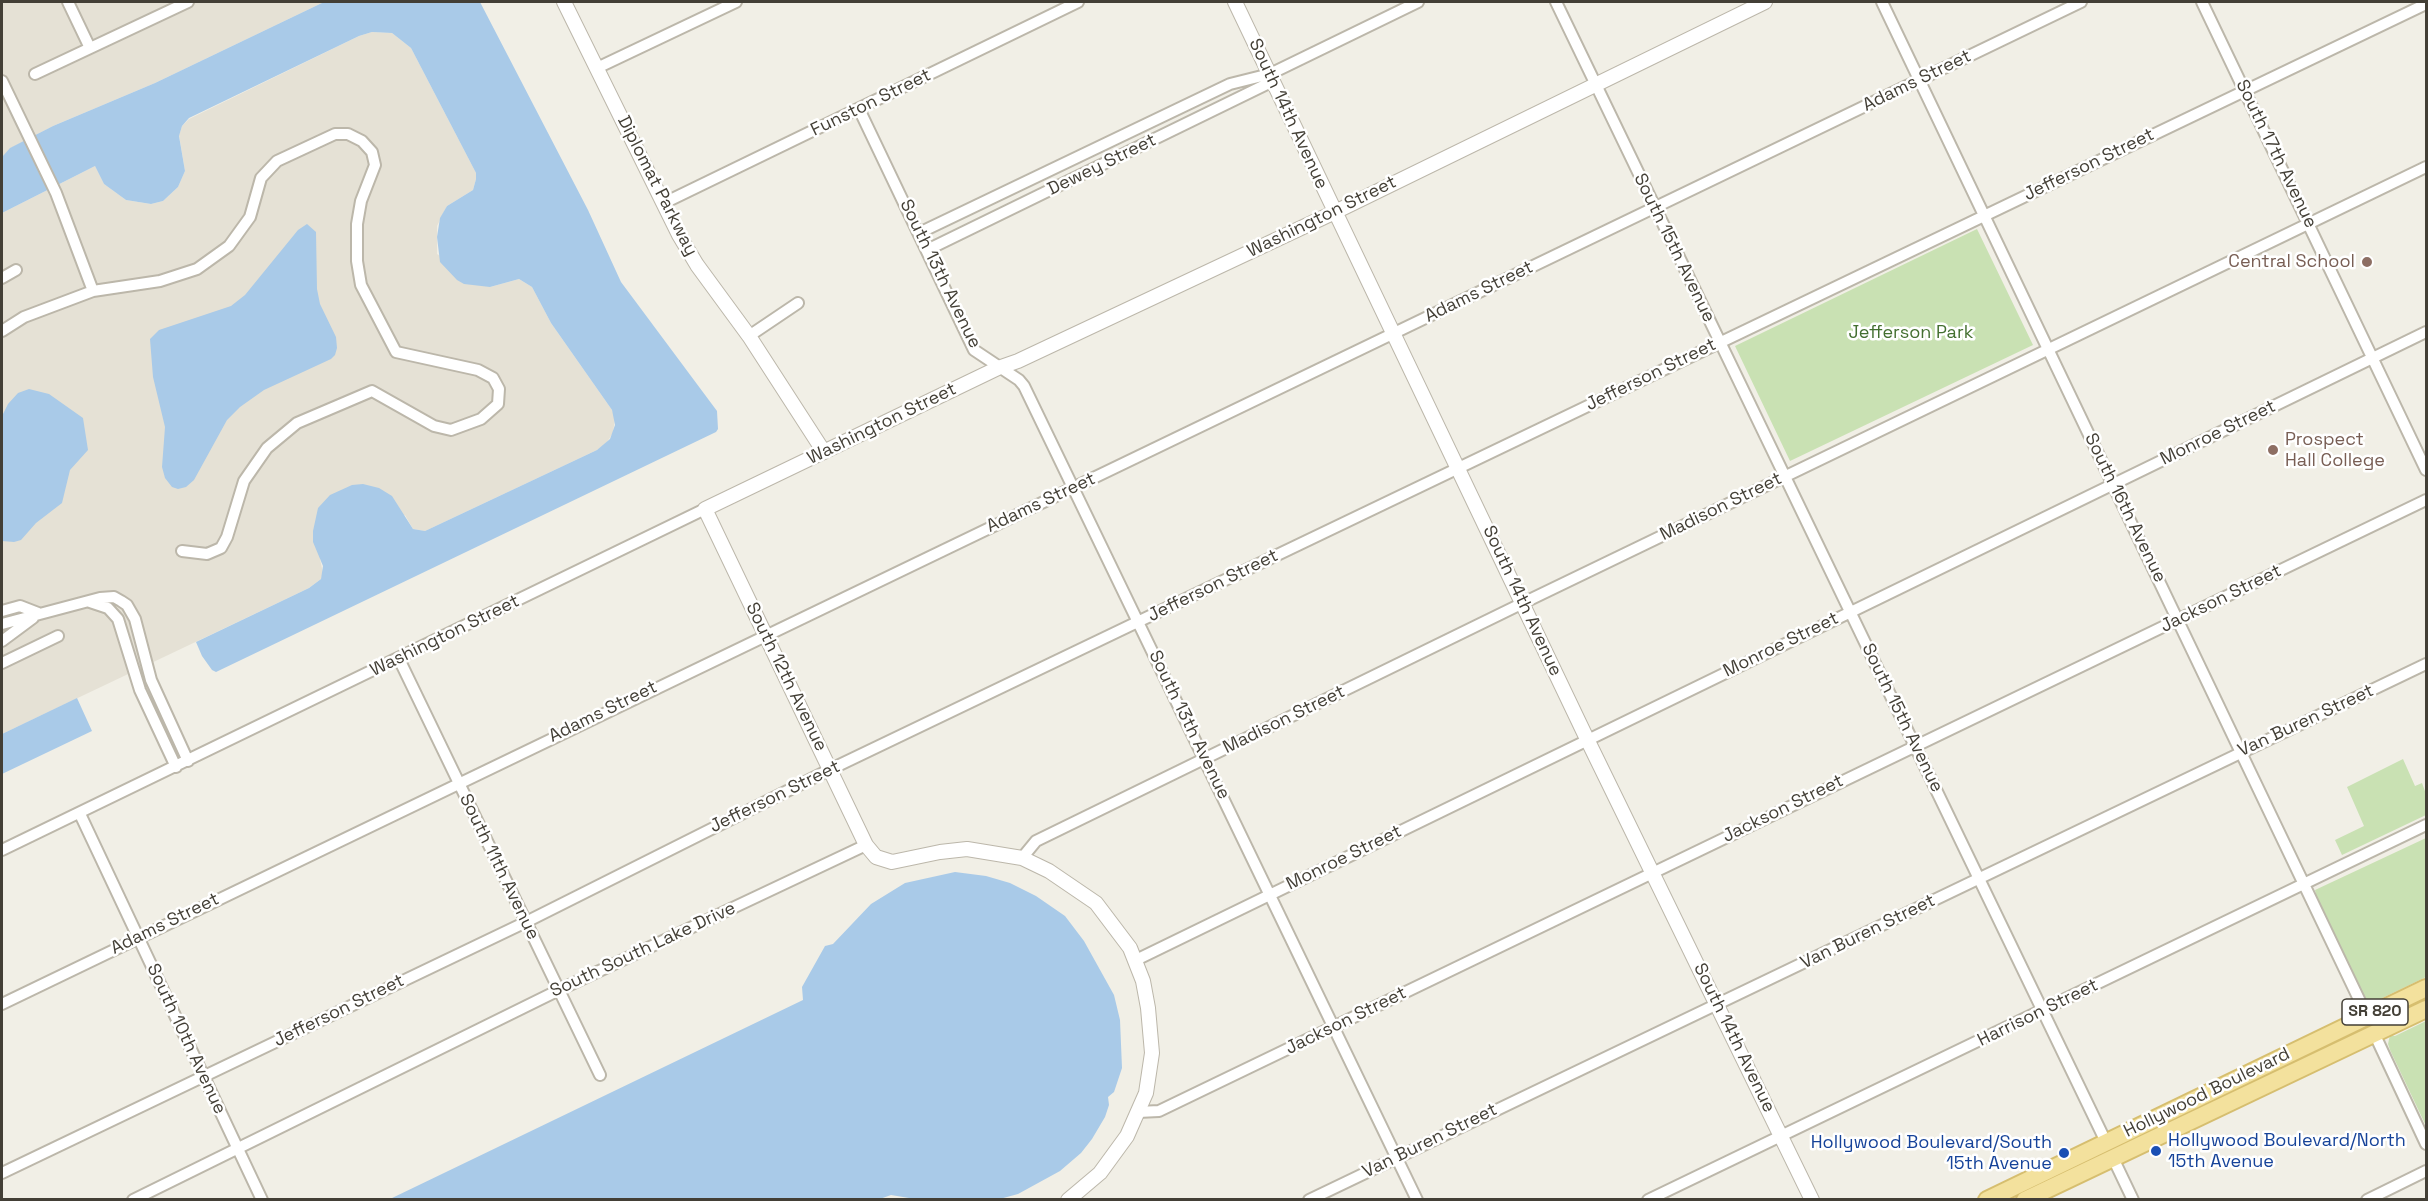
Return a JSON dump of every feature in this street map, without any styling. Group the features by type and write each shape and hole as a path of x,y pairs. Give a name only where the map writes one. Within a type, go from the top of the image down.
{"main road":[{"name":"Hollywood Boulevard","path":"1987,1200 2427,988"},
{"name":"Hollywood Boulevard","path":"2025,1200 2427,1009"},
{"path":"2352,1044 2360,1034 2367,1016"},
{"path":"2113,1158 2122,1146 2157,1118"},
{"path":"2066,1180 2095,1156 2106,1142"}],"street":[{"path":"68,2 90,48"},
{"name":"Diplomat Parkway","path":"564,2 697,265 749,336 824,452"},
{"path":"597,68 736,2"},
{"name":"Funston Street","path":"664,203 1078,2"},
{"name":"South 14th Avenue","path":"1235,2 1587,739 1812,1200"},
{"name":"Dewey Street","path":"919,232 1230,84 1270,74 1418,2"},
{"name":"South 15th Avenue","path":"1556,2 2106,1142"},
{"name":"Washington Street","path":"2,850 998,368 1018,361 1335,212 1765,2"},
{"name":"South 16th Avenue","path":"1882,2 2367,1016"},
{"name":"Adams Street","path":"2,1004 765,634 1074,488 1654,206 2081,2"},
{"name":"South 17th Avenue","path":"2202,2 2427,470"},
{"path":"35,74 182,3"},
{"name":"Jefferson Street","path":"2,1173 526,921 831,769 2244,89 2427,4"},
{"name":"Dewey Street","path":"927,250 1267,84 1270,74"},
{"path":"2,81 56,193 93,291"},
{"name":"South 13th Avenue","path":"858,109 974,350 1019,380 1024,386 1417,1200"},
{"path":"2,331 24,317 93,291 160,281 197,270 229,246 250,217 261,178 277,161 335,134 348,134 362,141 372,152 375,165 361,201 357,224 357,261 361,285 396,352 478,370 493,378 499,389 498,404 480,419 451,430 434,426 372,391 297,423 267,448 244,481 227,537 221,548 207,554 182,551"},
{"name":"Madison Street","path":"1022,858 1036,842 1523,603 2427,167"},
{"path":"2,278 16,270"},
{"path":"749,336 798,303"},
{"name":"Monroe Street","path":"1136,960 2427,332"},
{"name":"Jackson Street","path":"1138,1112 1159,1111 2427,500"},
{"name":"South 12th Avenue","path":"705,509 866,845"},
{"path":"2,624 100,598 114,597 131,611 151,680 188,761"},
{"path":"90,602 108,608 118,619 140,690 176,767"},
{"path":"2,611 20,606 38,614"},
{"path":"2,640 38,614"},
{"path":"2,663 58,636"},
{"name":"South 11th Avenue","path":"399,659 600,1076"},
{"name":"Van Buren Street","path":"1310,1200 2427,664"},
{"name":"South 10th Avenue","path":"80,814 262,1200"},
{"name":"Harrison Street","path":"1648,1200 2427,825"},
{"path":"866,845 876,857 892,862 966,849 1022,858 1049,871 1096,903 1125,940 1136,960 1148,1008 1152,1053 1146,1093 1127,1136 1100,1173 1068,1200"},
{"name":"South South Lake Drive","path":"133,1200 559,990 866,845"},
{"path":"2374,1033 2427,1144"},
{"path":"2113,1158 2133,1200"},
{"path":"2367,1200 2427,1172"}],"shaded area":[{"path":"2,2 324,2 155,83 53,126 11,148 2,157"},
{"path":"372,32 392,33 411,48 476,173 473,190 447,206 437,226 437,254 490,287 519,279 532,287 551,323 612,410 615,418 613,433 605,445 597,450 425,531 413,529 405,515 320,559 323,573 321,579 309,588 2,734 2,213 95,166 104,184 126,200 151,204 163,201 178,187 185,171 179,135 182,126 189,119 359,36"}],"green space":[{"name":"Jefferson Park","path":"1977,229 2033,345 1790,461 1735,346"},
{"path":"2403,759 2415,786 2422,783 2426,794 2426,815 2342,855 2335,840 2364,826 2347,787"},
{"path":"2426,838 2426,977 2372,1003 2365,999 2317,900 2315,890"},
{"path":"2426,1021 2426,1126 2388,1044 2390,1035 2395,1036"}],"water":[{"path":"324,2 480,2 588,210 621,282 717,411 718,429 716,432 216,672 202,656 196,642 309,588 321,579 323,566 313,542 313,531 318,508 330,495 352,485 363,484 379,488 392,496 413,529 425,531 597,450 610,439 615,425 612,410 551,323 532,287 519,279 490,287 464,284 440,262 437,237 440,218 447,206 473,190 476,173 411,48 392,33 372,32 359,36 189,118 182,126 179,136 185,171 178,187 163,201 151,204 126,200 104,184 95,166 2,213 2,157 10,148 53,126 155,83"},
{"path":"307,224 316,232 317,289 320,304 336,337 335,355 331,359 264,390 240,407 227,420 194,480 186,487 178,489 172,487 165,478 162,467 165,427 153,377 150,339 159,330 231,306 245,295 298,230"},
{"path":"29,389 49,394 83,418 88,450 70,470 62,503 36,523 21,540 2,541 2,416 8,404 18,393"},
{"path":"77,698 92,731 2,774 2,734"},
{"path":"955,872 986,876 1010,883 1036,896 1065,916 1084,941 1114,995 1120,1020 1122,1068 1114,1092 1108,1097 1109,1105 1105,1117 1092,1139 1081,1153 1060,1171 1018,1194 996,1200 921,1200 891,1195 877,1200 390,1199 803,1000 802,987 825,946 833,944 871,904 905,883"}],"place":[{"name":"Central School","path":"2367,262"},
{"name":"Prospect Hall College","path":"2273,450"},
{"name":"Hollywood Boulevard/North 15th Avenue","path":"2156,1151"},
{"name":"Hollywood Boulevard/South 15th Avenue","path":"2064,1153"}]}
